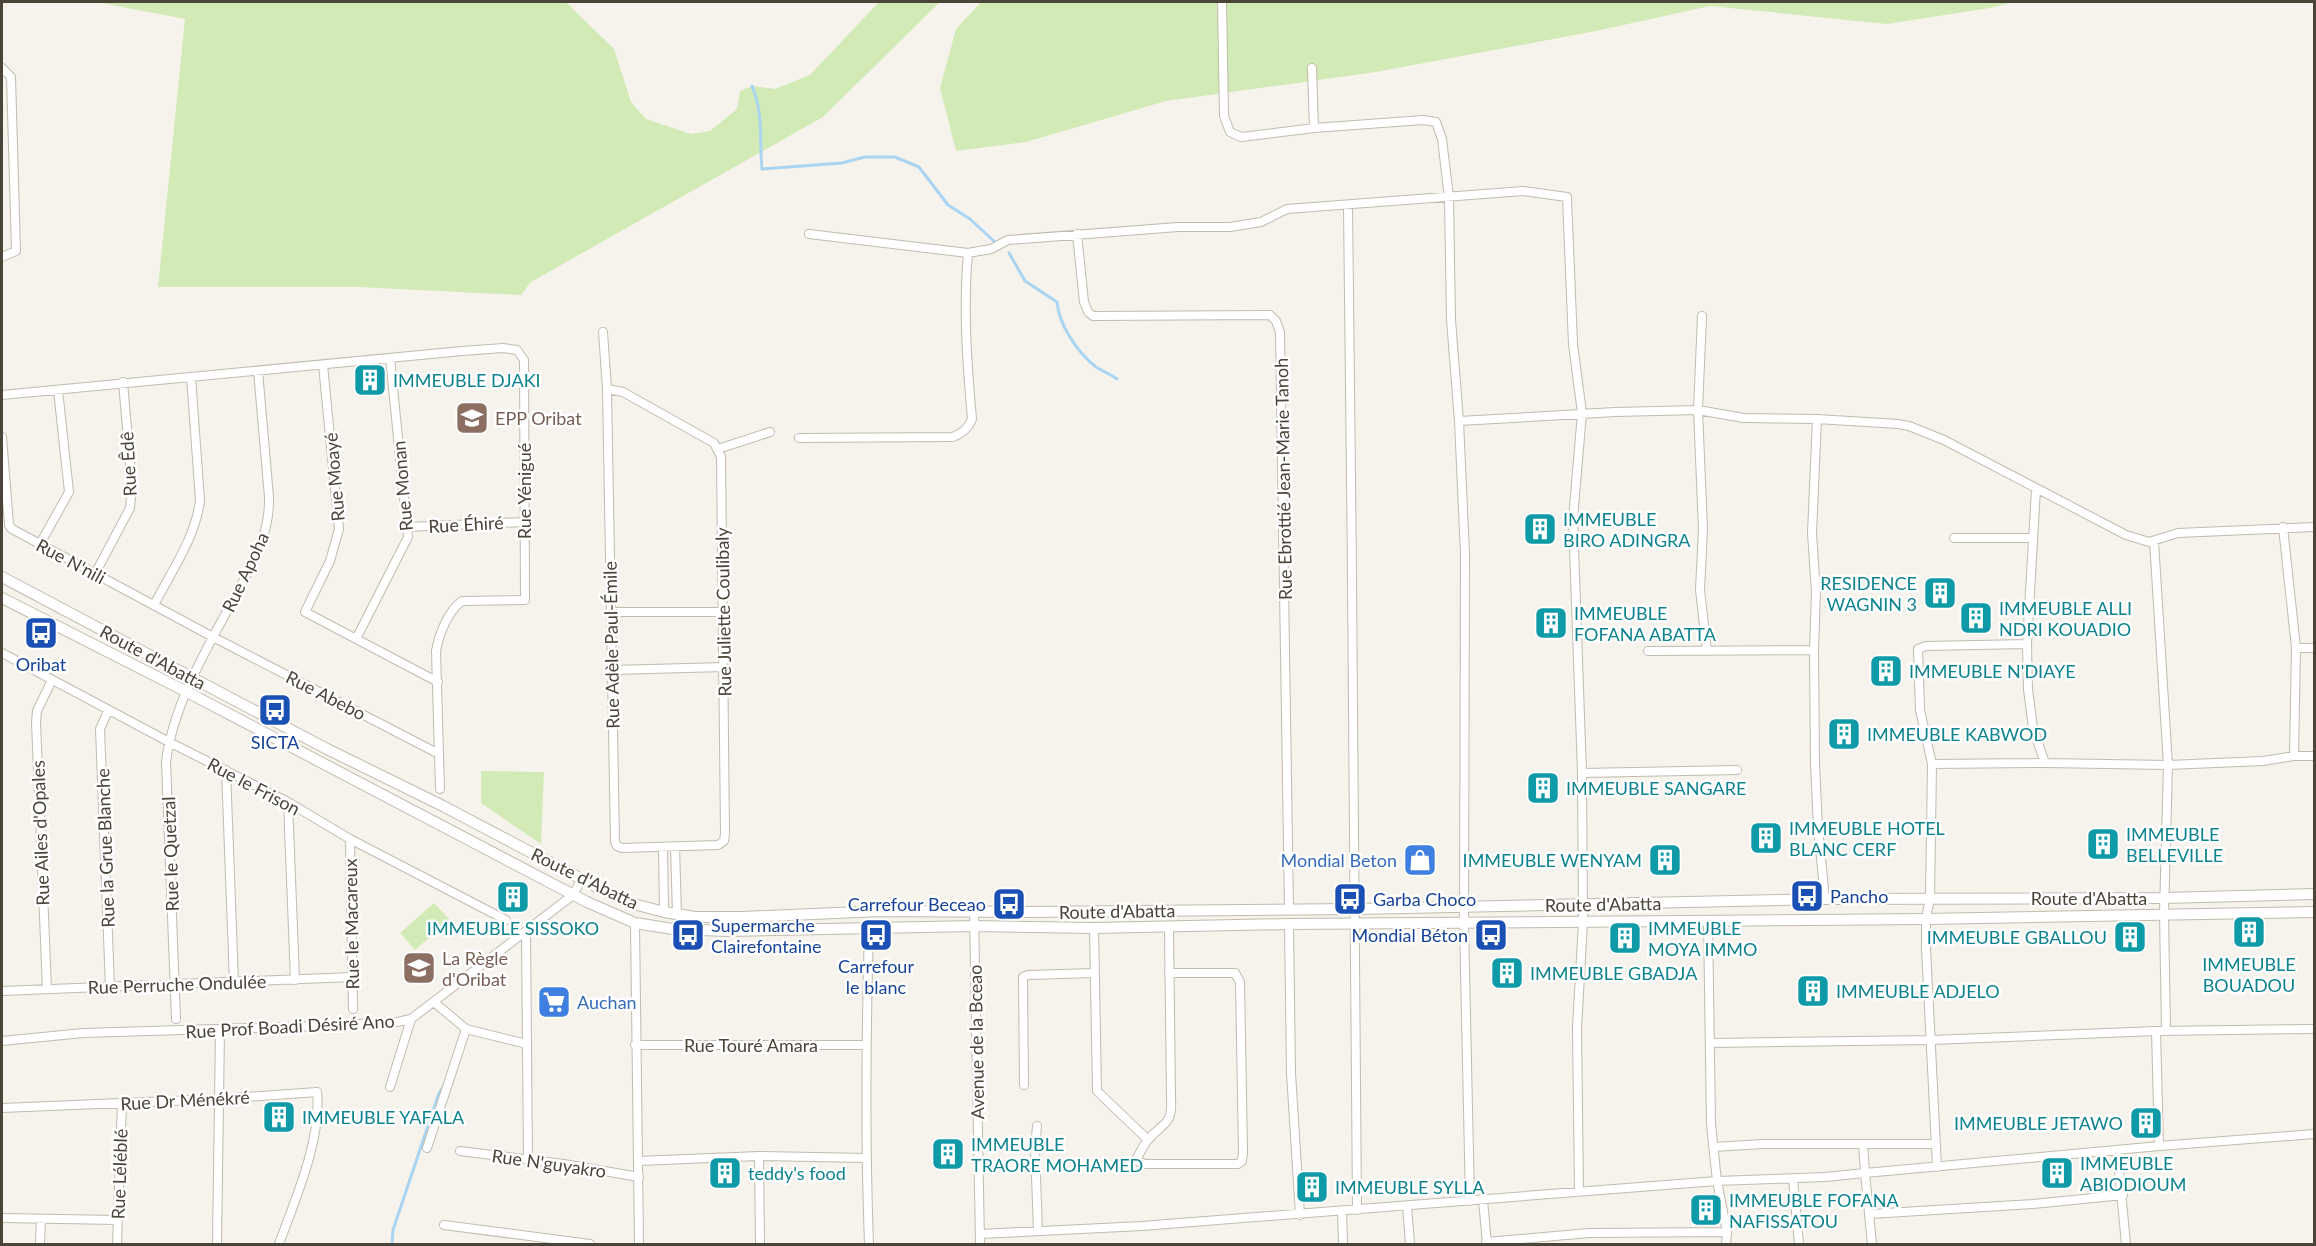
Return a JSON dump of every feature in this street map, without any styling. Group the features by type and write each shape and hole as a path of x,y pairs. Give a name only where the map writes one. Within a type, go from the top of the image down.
{"street":[{"path":"1222,2 1224,116 1230,132 1241,137 1314,128 1423,120 1436,123 1442,139 1449,198 1451,321 1459,421 1465,554 1464,924 1470,1201"},
{"path":"2,68 11,77 16,251 2,257"},
{"path":"1312,68 1314,128"},
{"path":"809,234 968,253 990,249 1008,240 1262,222 1287,209 1524,191 1567,197 1573,344 1582,413 1573,519 1582,773 1584,922 1577,1028 1579,1192"},
{"path":"1348,205 1357,909 1357,1210"},
{"name":"Rue Ebrottié Jean-Marie Tanoh","path":"1077,234 1084,302 1088,312 1093,316 1270,315 1276,321 1280,332 1289,908"},
{"path":"799,438 953,437 969,426 972,419 965,347 964,291 968,253"},
{"path":"1702,316 1698,410 1703,529 1700,590 1707,651"},
{"name":"Rue Adèle Paul-Émile","path":"603,332 607,389 615,842 616,846 621,848 663,847"},
{"name":"Rue Yénigué","path":"258,371 503,348 517,350 524,360 525,600 462,601 456,605 438,638 436,651 440,789"},
{"name":"Rue Monan","path":"356,639 408,537 390,358"},
{"name":"Rue Moayé","path":"323,365 339,529 330,561 305,612 438,682"},
{"path":"2,395 258,371"},
{"name":"Rue Apoha","path":"187,692 266,533 269,516 258,371"},
{"path":"154,605 191,534 201,500 191,377"},
{"name":"Rue Êdê","path":"96,574 121,530 130,508 132,486 123,382"},
{"path":"607,389 623,392 714,443 718,449 770,432"},
{"path":"40,544 69,492 58,390"},
{"path":"1459,421 1582,413 1698,410 1744,418 1817,419 1910,426 1944,440 2126,535 2154,541 2178,533 2314,527"},
{"path":"1817,419 1812,533 1816,592 1814,650 1818,828 1825,899"},
{"name":"Rue N'nili","path":"2,437 9,525 12,529 213,637"},
{"name":"Rue Juliette Coulibaly","path":"663,847 718,845 724,841 725,834 721,457 718,449"},
{"path":"2036,489 2027,644 2031,717 2045,763"},
{"name":"Rue Éhiré","path":"408,527 524,522"},
{"path":"2283,527 2296,648 2294,756"},
{"path":"1954,538 2032,538"},
{"path":"2154,541 2168,765 2164,898 2166,1031"},
{"name":"Route d'Abatta","path":"2,577 193,679 470,820 581,880 630,903 677,914 742,917 881,911 1357,909 1825,899 2164,898 2314,894"},
{"name":"Route d'Abatta","path":"2,598 187,692 573,895 635,923 673,929 728,931 974,926 1094,928 1289,924 1926,919 2314,912"},
{"path":"611,612 723,612"},
{"name":"Rue Abebo","path":"213,637 439,754"},
{"path":"1937,1167 1934,1144 1926,948 1926,919 1930,898 1932,764 1920,710 1918,649 1926,646 2027,644"},
{"path":"2296,648 2314,648"},
{"path":"1648,651 1814,650"},
{"name":"Rue le Frison","path":"2,653 108,711 288,802 350,839 506,920"},
{"path":"612,670 724,667"},
{"name":"Rue Ailes d'Opales","path":"47,989 36,722 37,711 52,680"},
{"name":"Rue le Quetzal","path":"176,1019 166,762 169,742 187,692"},
{"name":"Rue la Grue Blanche","path":"108,711 100,729 110,987"},
{"path":"1932,764 2168,765 2263,761 2294,756 2314,756"},
{"path":"226,770 234,982"},
{"path":"1582,773 1737,770"},
{"path":"288,802 295,980"},
{"name":"Rue le Macareux","path":"350,839 353,1009"},
{"path":"663,847 664,912"},
{"path":"675,847 677,914"},
{"path":"573,895 581,880"},
{"name":"Rue Prof Boadi Désiré Ano","path":"2,1041 83,1033 220,1030 397,1022 411,1019 435,1003 573,895"},
{"name":"Avenue de la Bceao","path":"974,912 980,1245"},
{"path":"1708,920 1713,1146 1717,1182 1727,1232 1726,1245"},
{"path":"635,923 639,1245"},
{"path":"1289,924 1291,1073 1300,1215"},
{"path":"1168,927 1169,973 1172,1111 1166,1125 1148,1140 1137,1158 1138,1163 1238,1164 1242,1161 1243,1152 1240,982 1238,976 1235,973 1169,973"},
{"path":"869,1245 866,1045 870,928"},
{"path":"1094,928 1097,1091 1148,1140"},
{"path":"526,932 528,1160"},
{"path":"1024,1085 1023,977 1094,973"},
{"name":"Rue Perruche Ondulée","path":"2,991 352,977"},
{"path":"435,1003 466,1029 527,1044"},
{"path":"390,1086 411,1019"},
{"path":"427,1148 466,1029"},
{"path":"1711,1043 1931,1040 2156,1031 2314,1029"},
{"path":"217,1245 220,1030"},
{"path":"2156,1031 2159,1146"},
{"name":"Rue Touré Amara","path":"635,1045 866,1045"},
{"name":"Rue Dr Ménékré","path":"2,1108 218,1099 317,1092 319,1111 313,1144 279,1245"},
{"name":"Rue Léléblé","path":"117,1245 122,1103"},
{"path":"1036,1126 1038,1231"},
{"path":"980,1234 1142,1226 1717,1182 1793,1179 2314,1134"},
{"path":"1863,1144 1872,1245"},
{"path":"1713,1146 1934,1144"},
{"path":"2118,1150 2126,1245"},
{"name":"Rue N'guyakro","path":"460,1151 639,1177"},
{"path":"638,1161 759,1156 866,1158"},
{"path":"759,1156 760,1245"},
{"path":"1793,1179 1799,1245"},
{"path":"1870,1214 2122,1195"},
{"path":"1484,1200 1486,1243 1589,1233 1727,1232"},
{"path":"1407,1206 1410,1245"},
{"path":"1342,1211 1342,1245"},
{"path":"2,1218 118,1220"},
{"path":"40,1245 41,1219"},
{"path":"444,1225 590,1245"}],"green space":[{"path":"96,2 566,2 614,49 631,102 646,119 691,134 710,131 737,109 740,91 752,86 775,89 810,75 879,2 940,2 823,117 531,282 521,295 359,287 158,287 185,19"},
{"path":"981,2 2014,2 1990,8 1887,24 1710,6 1596,31 1376,72 1166,101 1026,142 956,151 940,88 956,29"},
{"path":"481,771 544,772 541,844 481,803"},
{"path":"434,903 450,920 415,950 400,933"}],"waterway":[{"path":"752,86 760,117 762,169 842,163 865,157 895,157 919,167 948,205 970,219 997,244"},
{"path":"1009,253 1025,281 1057,302 1065,329 1082,354 1096,367 1117,379"},
{"path":"392,1244 393,1230 443,1087"}],"place":[{"name":"IMMEUBLE DJAKI","path":"370,380"},
{"name":"EPP Oribat","path":"472,418"},
{"name":"IMMEUBLE BIRO ADINGRA","path":"1540,529"},
{"name":"RESIDENCE WAGNIN 3","path":"1940,593"},
{"name":"IMMEUBLE ALLI NDRI KOUADIO","path":"1976,618"},
{"name":"IMMEUBLE FOFANA ABATTA","path":"1551,623"},
{"name":"Oribat","path":"41,633"},
{"name":"IMMEUBLE N'DIAYE","path":"1886,671"},
{"name":"SICTA","path":"275,710"},
{"name":"IMMEUBLE KABWOD","path":"1844,734"},
{"name":"IMMEUBLE SANGARE","path":"1543,788"},
{"name":"IMMEUBLE HOTEL BLANC CERF","path":"1766,838"},
{"name":"IMMEUBLE BELLEVILLE","path":"2103,844"},
{"name":"Mondial Beton","path":"1420,860"},
{"name":"IMMEUBLE WENYAM","path":"1665,860"},
{"name":"Pancho","path":"1807,896"},
{"name":"IMMEUBLE SISSOKO","path":"513,897"},
{"name":"Garba Choco","path":"1350,899"},
{"name":"Carrefour Beceao","path":"1009,904"},
{"name":"IMMEUBLE BOUADOU","path":"2249,932"},
{"name":"Supermarche Clairefontaine","path":"688,935"},
{"name":"Carrefour le blanc","path":"876,935"},
{"name":"Mondial Béton","path":"1491,935"},
{"name":"IMMEUBLE GBALLOU","path":"2130,937"},
{"name":"IMMEUBLE MOYA IMMO","path":"1625,938"},
{"name":"La Règle d'Oribat","path":"419,968"},
{"name":"IMMEUBLE GBADJA","path":"1507,973"},
{"name":"IMMEUBLE ADJELO","path":"1813,991"},
{"name":"Auchan","path":"554,1002"},
{"name":"IMMEUBLE YAFALA","path":"279,1117"},
{"name":"IMMEUBLE JETAWO","path":"2146,1123"},
{"name":"IMMEUBLE TRAORE MOHAMED","path":"948,1154"},
{"name":"teddy's food","path":"725,1173"},
{"name":"IMMEUBLE ABIODIOUM","path":"2057,1173"},
{"name":"IMMEUBLE SYLLA","path":"1312,1187"},
{"name":"IMMEUBLE FOFANA NAFISSATOU","path":"1706,1210"}]}
